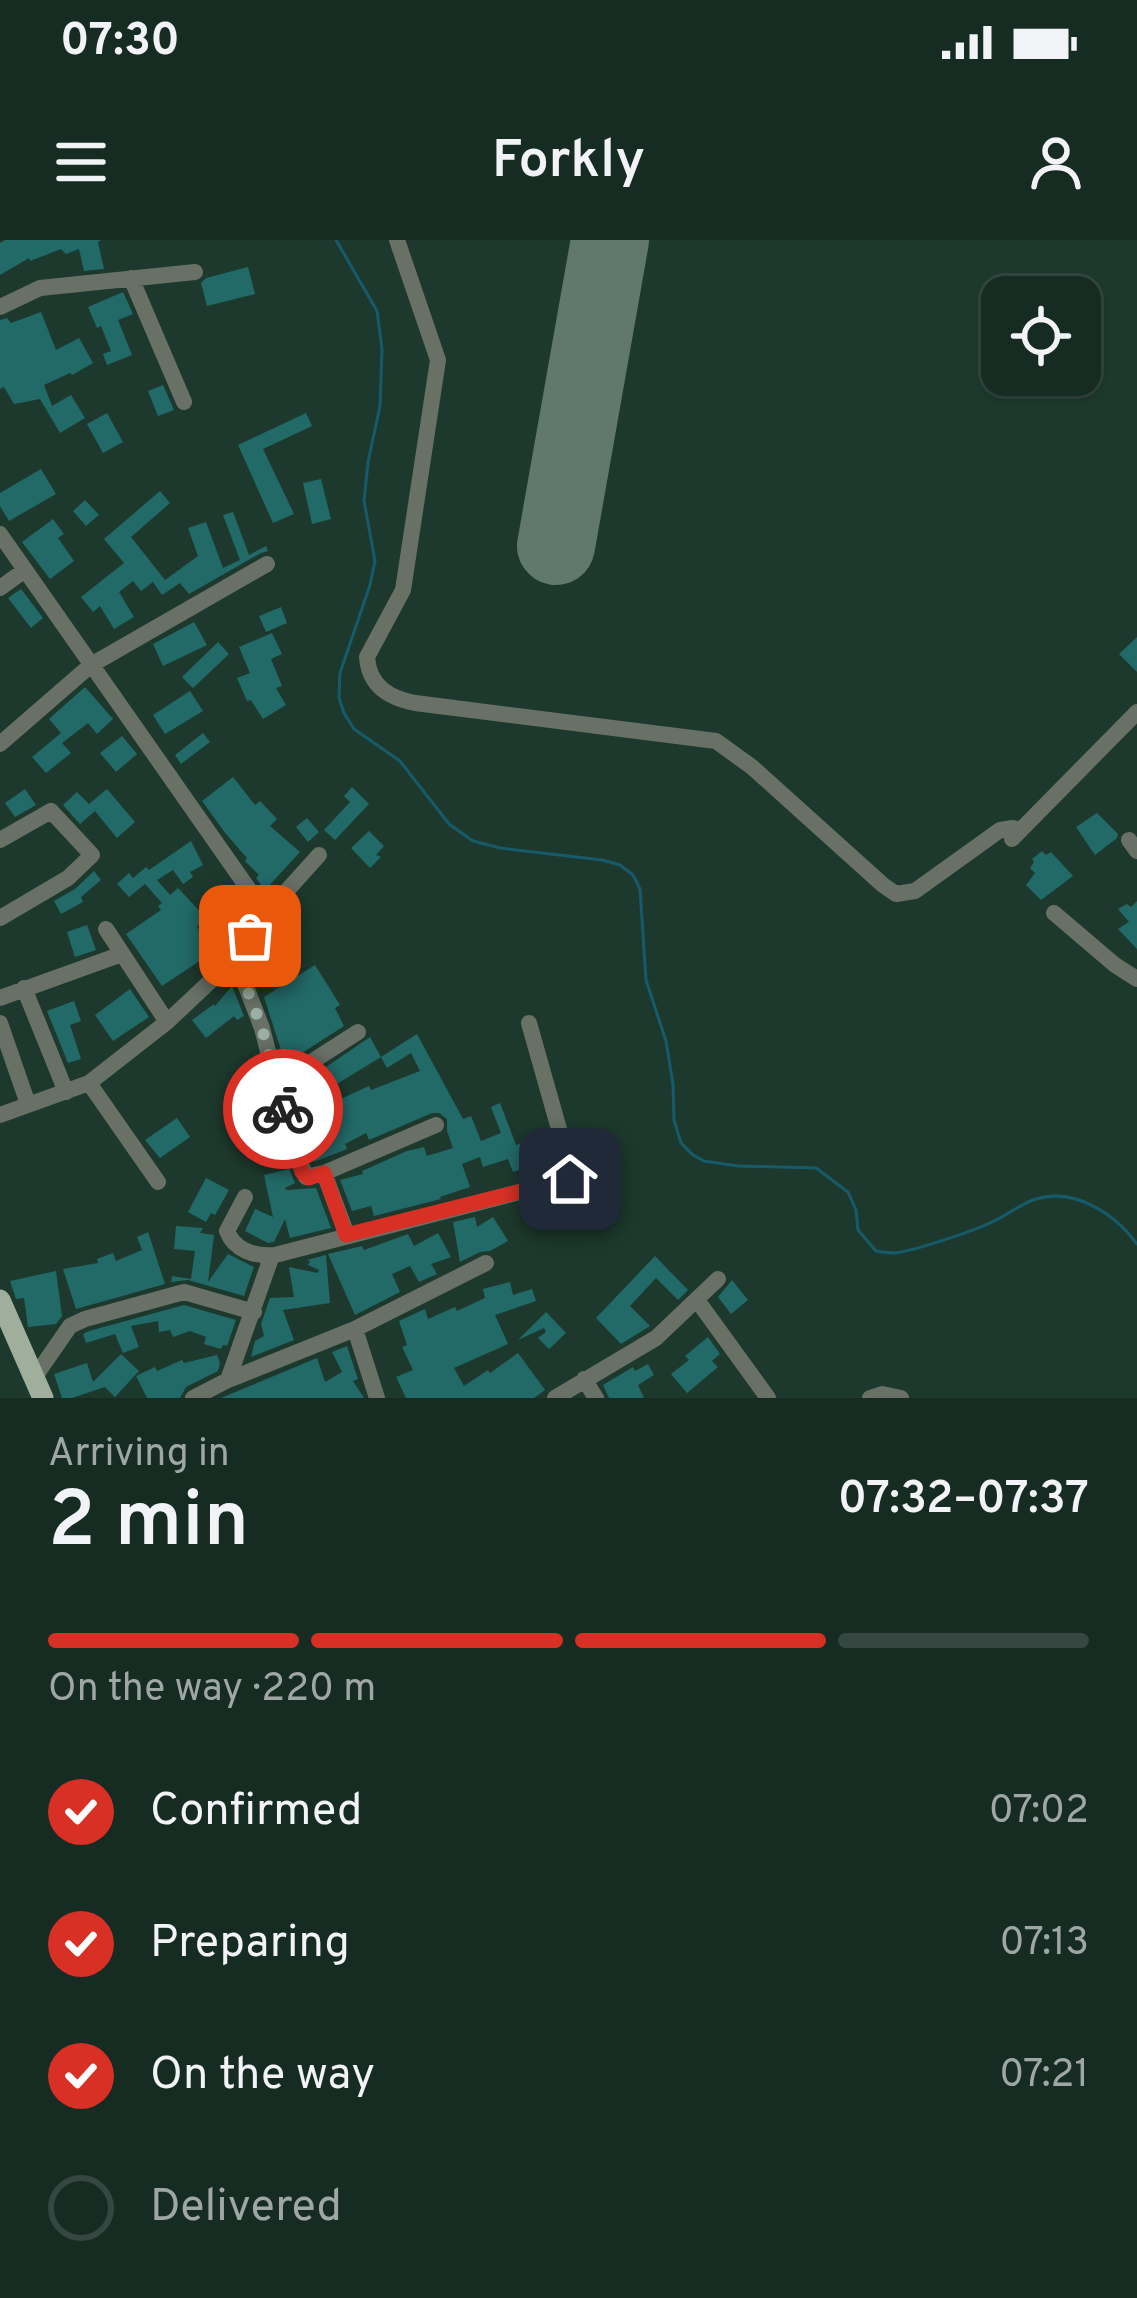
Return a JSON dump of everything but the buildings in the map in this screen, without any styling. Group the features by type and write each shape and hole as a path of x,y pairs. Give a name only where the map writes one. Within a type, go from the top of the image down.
{"main road":[{"path":"0,1300 35,1392"},
{"path":"0,1335 35,1392"}],"street":[{"path":"397,240 438,360 403,590 367,657 368,669 387,694 415,704 716,741 896,894 915,891 1000,830 1013,828 1016,835 1137,712"},
{"path":"0,307 40,288 195,272"},
{"path":"130,278 184,402"},
{"path":"0,534 266,914"},
{"path":"0,744 91,665 267,564"},
{"path":"0,588 25,570"},
{"path":"0,840 50,811 92,855 55,887 0,918"},
{"path":"0,1114 89,1083 167,1022 235,958 266,914 319,856"},
{"path":"1054,913 1137,979"},
{"path":"106,929 167,1022"},
{"path":"0,998 122,954"},
{"path":"235,958 262,1028 290,1137 302,1172 309,1178 436,1125"},
{"path":"24,988 66,1092"},
{"path":"0,1023 28,1104"},
{"path":"245,1197 227,1231 243,1250 260,1256 570,1179 529,1023"},
{"path":"277,1084 358,1032"},
{"path":"89,1083 158,1182"},
{"path":"324,1173 346,1235"},
{"path":"228,1380 274,1255"},
{"path":"193,1398 355,1329 486,1263"},
{"path":"555,1398 656,1338 718,1279"},
{"path":"35,1392 70,1326 85,1319 184,1292 254,1312"},
{"path":"697,1300 768,1398"},
{"path":"355,1329 377,1398"},
{"path":"584,1378 596,1398"},
{"path":"870,1398 882,1394 901,1398"}],"waterway":[{"path":"336,240 377,311 382,349 380,406 364,501 375,561 340,673 344,713 354,729 400,761 449,824 473,841 602,860 633,875 640,889 646,980 666,1041 681,1143 704,1161 816,1168 848,1192 858,1230 876,1251 915,1249 1048,1197 1091,1205 1117,1222 1137,1244"}],"runway":[{"path":"556,546 610,240"}],"way so far":[{"path":"250,936 235,958 262,1028 283,1109"}],"route":[{"path":"283,1109 302,1172 309,1178 324,1173 346,1235 570,1179"}]}
